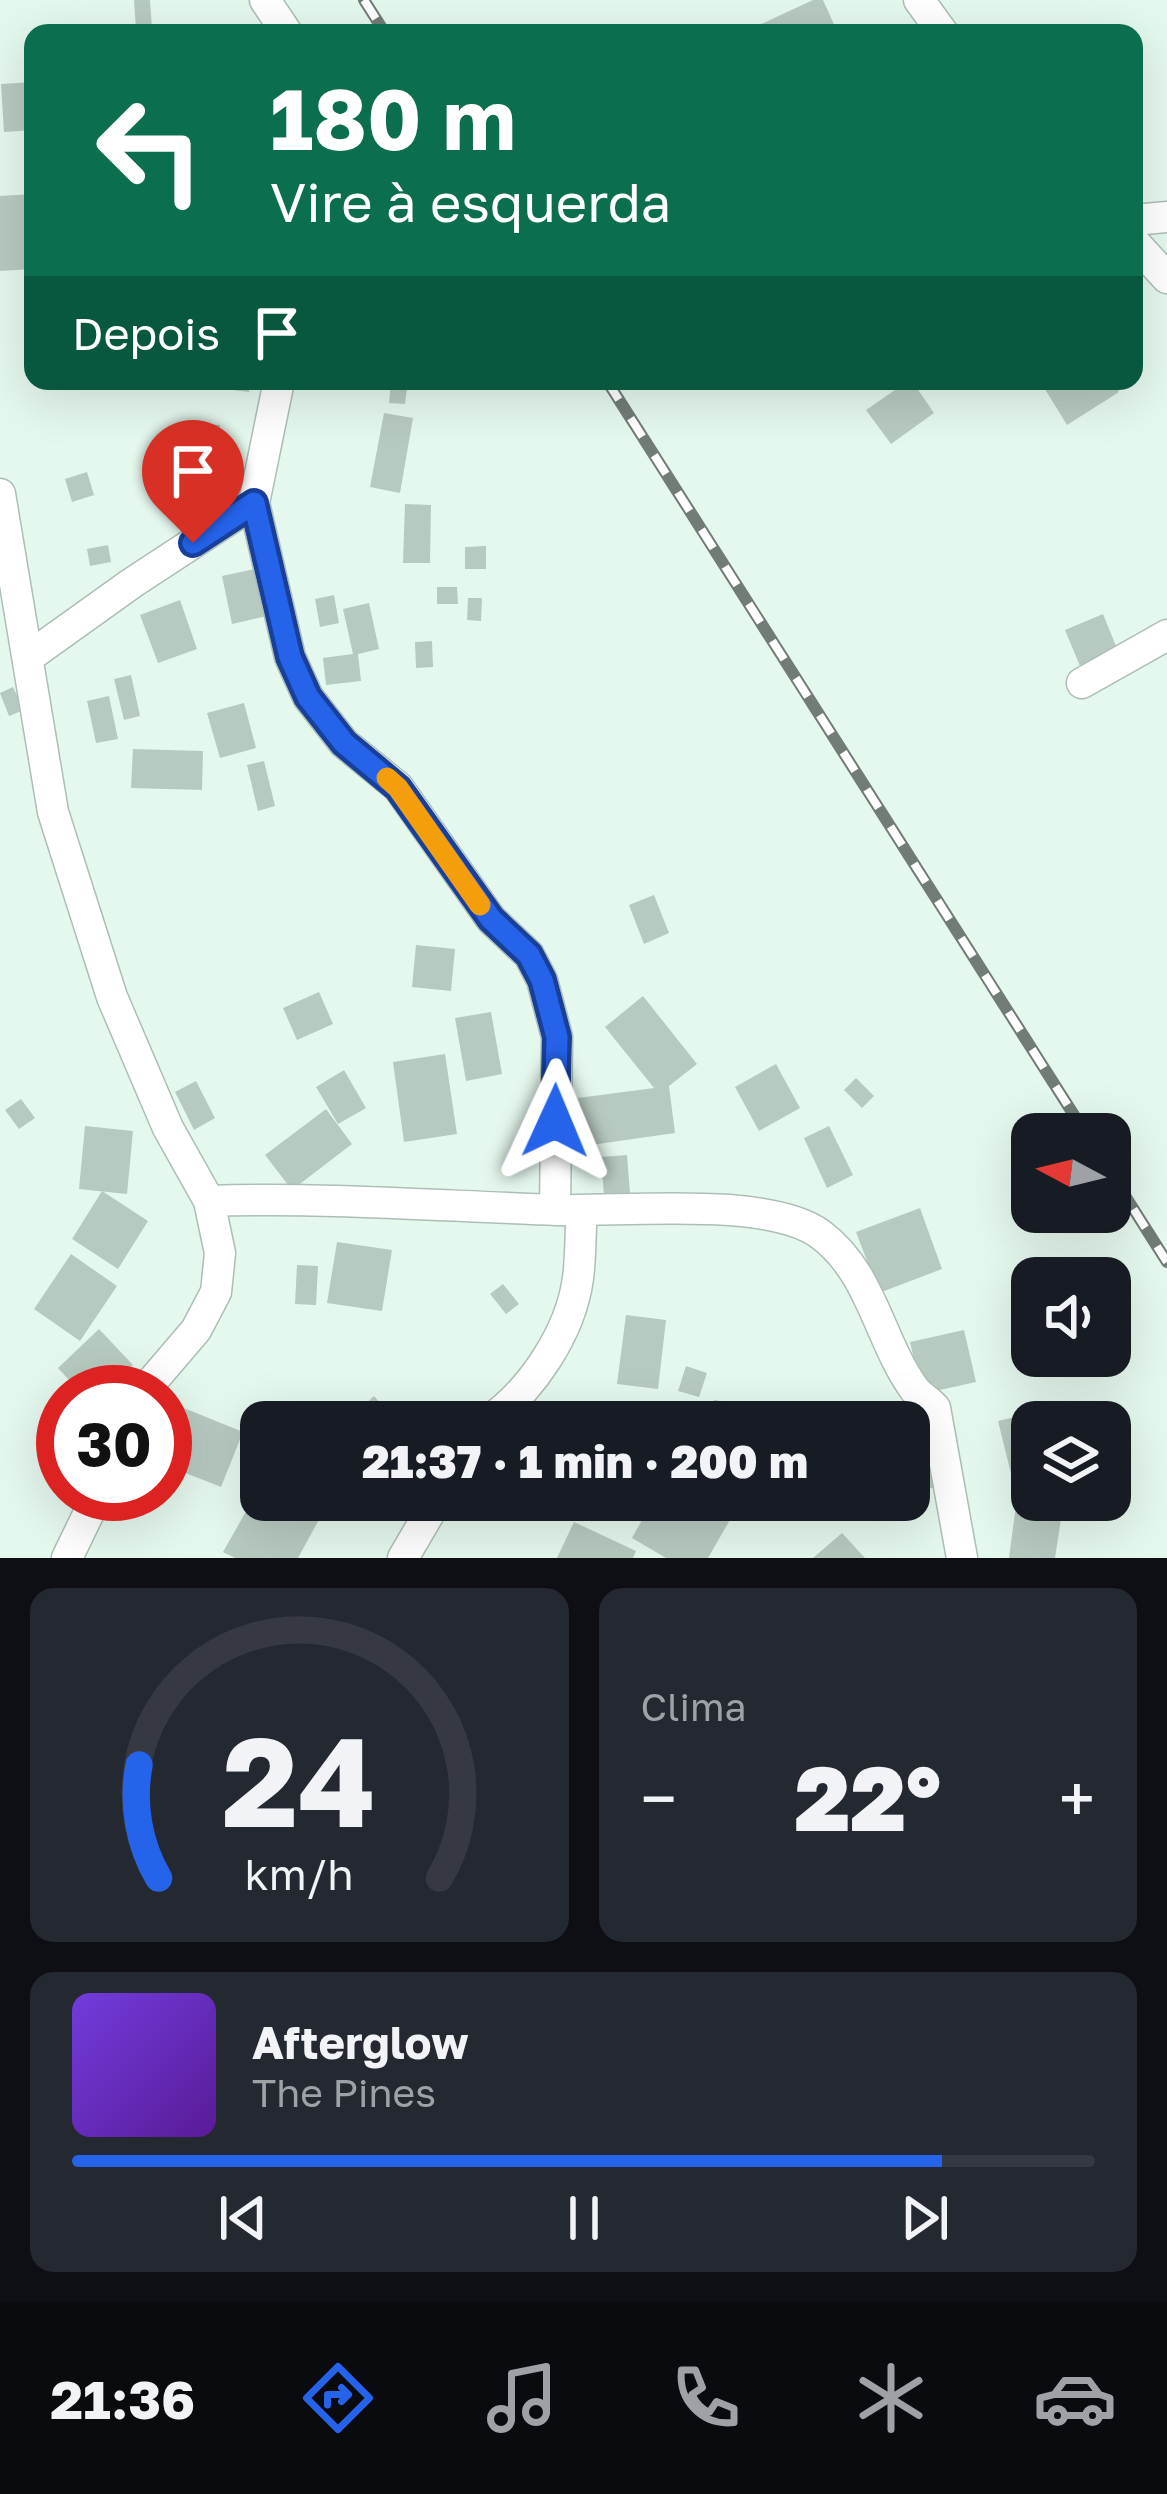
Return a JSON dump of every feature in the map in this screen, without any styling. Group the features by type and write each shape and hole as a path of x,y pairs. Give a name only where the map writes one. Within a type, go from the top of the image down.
{"street":[{"path":"1143,252 1167,278"},
{"path":"277,390 254,503 290,657 308,697 344,743 398,788 491,919 529,955 542,980 557,1037 568,1210 578,1277 570,1312 513,1401"},
{"path":"0,494 53,812 112,997 168,1128 209,1201 220,1253 216,1292 196,1330 166,1365"},
{"path":"30,656 254,503"},
{"path":"1082,683 1167,635"},
{"path":"209,1201 704,1210 778,1216 820,1234 861,1280 917,1393 935,1408 962,1558"},
{"path":"67,1558 85,1521"},
{"path":"403,1558 425,1521"}],"building":[{"path":"134,0 150,0 152,24 136,24"},
{"path":"813,0 823,0 834,24 761,24"},
{"path":"24,83 24,131 4,132 1,84"},
{"path":"24,195 24,270 0,271 0,196"},
{"path":"390,390 407,390 405,404 389,403"},
{"path":"895,390 918,390 934,413 891,444 866,410"},
{"path":"1046,390 1118,390 1119,392 1067,425"},
{"path":"384,413 413,418 400,493 370,487"},
{"path":"188,423 220,425 218,454 187,452"},
{"path":"87,472 94,495 72,502 65,479"},
{"path":"405,504 431,505 430,563 403,563"},
{"path":"108,545 111,562 90,566 87,549"},
{"path":"486,546 486,569 465,569 465,547"},
{"path":"264,567 275,614 232,624 222,576"},
{"path":"437,587 457,587 458,604 437,604"},
{"path":"334,595 339,623 320,627 315,599"},
{"path":"468,598 482,598 481,621 467,620"},
{"path":"180,600 197,649 158,663 140,615"},
{"path":"369,603 379,649 358,654 361,681 326,685 323,658 353,654 343,609"},
{"path":"1103,614 1118,651 1080,666 1065,630"},
{"path":"432,641 433,667 416,668 415,642"},
{"path":"131,675 140,716 124,720 114,679"},
{"path":"13,687 24,710 9,716 0,693"},
{"path":"109,696 118,739 96,743 87,701"},
{"path":"244,703 256,748 220,758 207,713"},
{"path":"133,749 203,751 202,790 131,788"},
{"path":"264,761 275,806 258,811 247,765"},
{"path":"654,895 669,933 644,944 629,905"},
{"path":"416,945 455,949 451,991 412,987"},
{"path":"319,992 333,1024 297,1040 283,1008"},
{"path":"643,996 697,1064 669,1086 675,1133 584,1146 578,1098 654,1088 605,1027"},
{"path":"491,1012 502,1074 466,1081 455,1018"},
{"path":"445,1054 457,1134 404,1142 393,1062"},
{"path":"776,1064 800,1108 759,1131 735,1087"},
{"path":"344,1070 366,1108 338,1124 316,1087"},
{"path":"856,1078 874,1096 862,1108 844,1090"},
{"path":"196,1081 215,1118 194,1130 175,1092"},
{"path":"21,1099 35,1118 19,1129 5,1110"},
{"path":"326,1109 352,1144 292,1190 265,1155"},
{"path":"85,1126 133,1131 127,1194 79,1189"},
{"path":"829,1126 853,1175 827,1188 804,1138"},
{"path":"627,1155 630,1193 604,1196 601,1157"},
{"path":"102,1191 148,1221 118,1269 72,1239"},
{"path":"920,1208 942,1269 879,1293 856,1232"},
{"path":"337,1242 392,1250 382,1311 327,1303"},
{"path":"71,1254 117,1286 80,1341 34,1309"},
{"path":"297,1265 318,1266 316,1305 295,1304"},
{"path":"503,1284 519,1304 506,1314 490,1294"},
{"path":"626,1315 666,1320 658,1389 617,1384"},
{"path":"99,1329 133,1365 61,1365"},
{"path":"964,1330 976,1382 922,1394 910,1342"},
{"path":"686,1366 707,1373 699,1397 678,1391"},
{"path":"192,1411 240,1431 221,1487 192,1476"},
{"path":"930,1415 934,1488 930,1488"},
{"path":"1011,1418 1011,1474 998,1421"},
{"path":"241,1521 318,1521 298,1558 235,1558 223,1552"},
{"path":"641,1521 729,1521 708,1558 666,1558 632,1538"},
{"path":"1014,1521 1061,1521 1055,1558 1009,1558"},
{"path":"574,1522 636,1551 633,1558 557,1558"},
{"path":"842,1533 865,1558 813,1558"}],"railway":[{"path":"364,0 379,24"},
{"path":"613,390 1073,1113"},
{"path":"1131,1205 1167,1262"}],"slow traffic":[{"path":"387,778 480,905"}],"route":[{"path":"193,543 254,503 290,657 308,697 344,743 398,788 491,919 529,955 542,980 557,1037 555,1121"}]}
